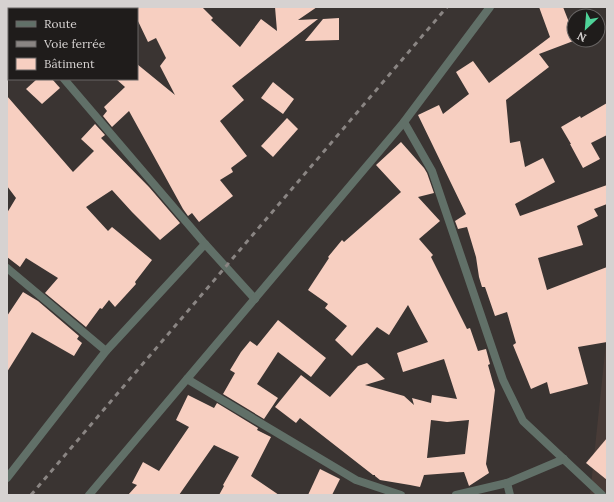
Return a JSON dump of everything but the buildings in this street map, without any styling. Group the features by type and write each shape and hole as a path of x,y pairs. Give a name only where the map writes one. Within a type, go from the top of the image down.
{"street":[{"path":"89,495 404,122 490,7"},
{"path":"65,80 205,244 255,299"},
{"path":"404,122 432,171 503,380 523,421 602,495"},
{"path":"8,476 106,351 205,244"},
{"path":"7,268 106,351"},
{"path":"187,379 356,480 401,495"},
{"path":"456,495 507,483 564,459"},
{"path":"507,483 510,495"}],"shaded area":[{"path":"606,343 607,495 590,495"}],"railway":[{"path":"31,495 447,7"}]}
